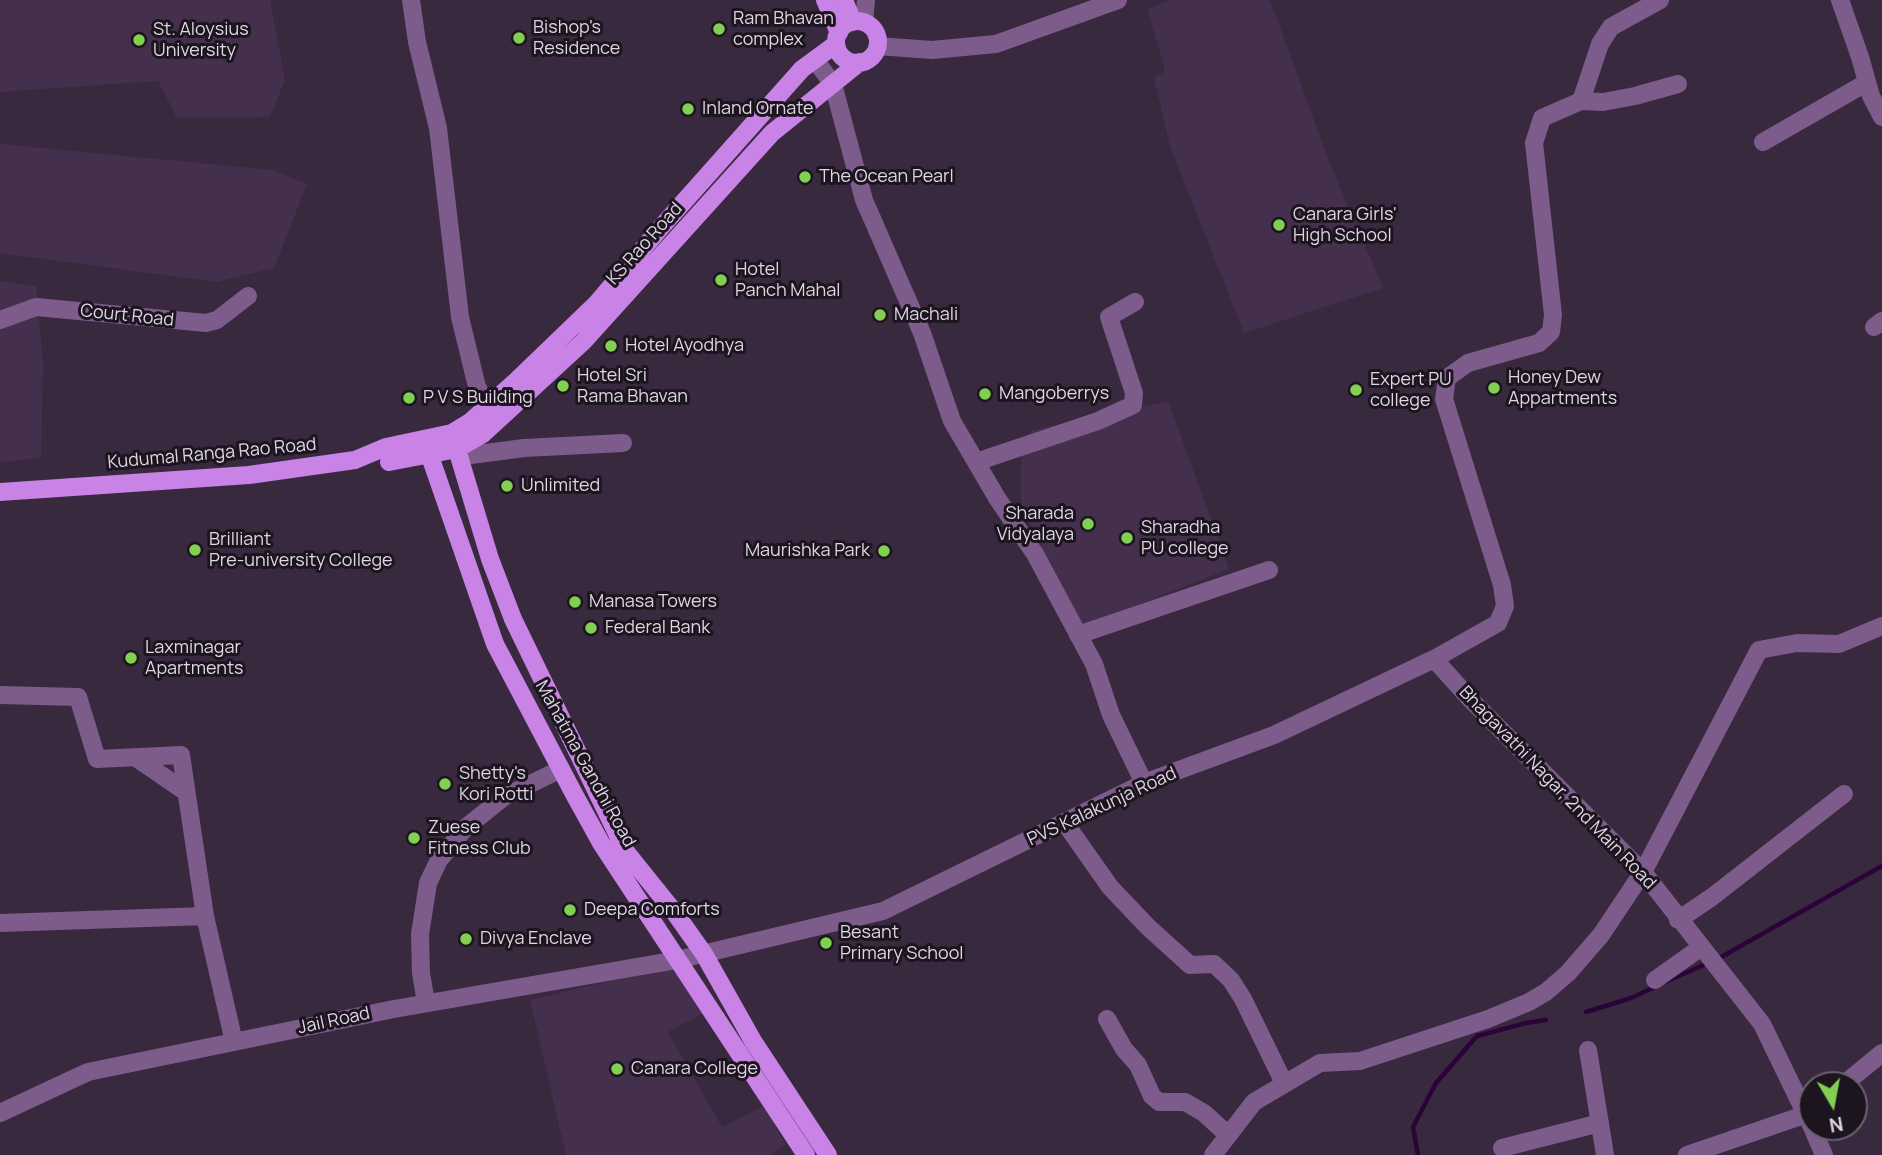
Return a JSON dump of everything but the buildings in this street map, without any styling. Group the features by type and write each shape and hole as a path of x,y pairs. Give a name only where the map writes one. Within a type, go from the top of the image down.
{"main road":[{"path":"825,0 848,30"},
{"path":"844,0 848,30 841,55 846,60 860,62 873,56 877,35 873,29 848,30"},
{"name":"KS Rao Road","path":"462,459 515,393 718,162 802,69 848,30"},
{"name":"KS Rao Road","path":"462,459 470,422 488,405 515,393 583,342 772,133 860,62"},
{"name":"Kudumal Ranga Rao Road","path":"0,492 250,475 355,460 386,447 426,448"},
{"name":"KS Rao Road","path":"426,448 462,459"},
{"path":"389,462 426,448"},
{"name":"Mahatma Gandhi Road","path":"426,448 495,644 601,844 806,1155"},
{"name":"Mahatma Gandhi Road","path":"462,459 490,559 513,620 626,852 676,913 704,954 753,1041 828,1155"},
{"path":"355,460 412,465 439,481"}],"street":[{"path":"411,0 417,41 438,128 460,317 477,387 488,405"},
{"path":"848,30 866,0"},
{"path":"877,46 932,50 996,44 1118,0"},
{"path":"1660,0 1611,27 1600,44 1581,101 1603,102 1678,84"},
{"path":"1840,0 1866,83 1882,117"},
{"path":"815,60 834,84 864,200 922,333 952,421 997,498 1035,554 1094,664 1111,715 1144,783"},
{"path":"1763,142 1866,83"},
{"name":"PVS Kalakunja Road","path":"677,960 883,911 1144,783 1274,735 1434,659 1497,622 1505,606 1502,585 1444,399 1447,378 1468,363 1539,343 1551,332 1553,315 1534,143 1542,118 1581,101"},
{"name":"Court Road","path":"0,320 36,307 206,323 217,320 248,296"},
{"path":"975,462 1098,421 1133,405 1134,393 1109,317 1135,302"},
{"path":"462,459 524,448 623,443"},
{"path":"1078,635 1269,570"},
{"path":"1213,1155 1254,1102 1320,1063 1360,1061 1488,1019 1537,997 1568,973 1601,935 1643,872 1759,650 1797,643 1839,644 1882,626"},
{"name":"Bhagavathi Nagar, 2nd Main Road","path":"1434,659 1471,700 1643,872 1762,1024 1798,1095"},
{"path":"0,695 78,697 97,759 181,755 205,916 234,1042"},
{"path":"135,757 186,792"},
{"path":"426,1003 421,973 420,934 428,883 439,860 465,828 504,797 561,769"},
{"path":"1678,920 1712,897 1844,794"},
{"path":"1065,822 1110,887 1148,927 1190,965 1214,964 1231,980 1284,1083"},
{"path":"0,923 205,916"},
{"path":"1656,980 1703,951"},
{"name":"Jail Road","path":"0,1112 88,1072 426,1003 677,960"},
{"path":"1107,1018 1159,1102 1185,1102 1203,1113 1227,1134"},
{"path":"1588,1049 1605,1155"},
{"path":"1860,1071 1882,1053"},
{"path":"1502,1148 1600,1122"},
{"path":"1687,1155 1798,1124"}],"shaded area":[{"name":"St. Aloysius University","path":"0,0 270,0 285,80 270,117 177,118 158,81 0,92"},
{"name":"Canara Girls' High School","path":"1170,0 1270,0 1329,161 1383,288 1244,333 1170,146 1154,78 1165,71 1148,9"},
{"path":"0,144 273,170 307,184 274,268 216,282 0,253"},
{"path":"0,281 36,286 43,364 41,458 0,462"},
{"name":"Sharadha PU college","path":"1168,401 1229,569 1082,627 1021,507 1021,446 1032,430"},
{"name":"Canara College","path":"687,963 717,1006 668,1032 722,1127 765,1105 785,1145 770,1155 566,1155 530,1000"}],"waterway":[{"path":"1716,960 1882,866"},
{"path":"1665,982 1708,963"},
{"path":"1586,1012 1631,998 1657,986"},
{"path":"1418,1155 1413,1127 1436,1083 1477,1036 1546,1020"}],"place":[{"name":"Ram Bhavan complex","path":"719,29"},
{"name":"Bishop's Residence","path":"519,38"},
{"name":"St. Aloysius University","path":"139,40"},
{"name":"Inland Ornate","path":"688,109"},
{"name":"The Ocean Pearl","path":"805,177"},
{"name":"Canara Girls' High School","path":"1279,225"},
{"name":"Hotel Panch Mahal","path":"721,280"},
{"name":"Machali","path":"880,315"},
{"name":"Hotel Ayodhya","path":"611,346"},
{"name":"Hotel Sri Rama Bhavan","path":"563,386"},
{"name":"Honey Dew Appartments","path":"1494,388"},
{"name":"Expert PU college","path":"1356,390"},
{"name":"Mangoberrys","path":"985,394"},
{"name":"P V S Building","path":"409,398"},
{"name":"Unlimited","path":"507,486"},
{"name":"Sharada Vidyalaya","path":"1088,524"},
{"name":"Sharadha PU college","path":"1127,538"},
{"name":"Brilliant Pre-university College","path":"195,550"},
{"name":"Maurishka Park","path":"884,551"},
{"name":"Manasa Towers","path":"575,602"},
{"name":"Federal Bank","path":"591,628"},
{"name":"Laxminagar Apartments","path":"131,658"},
{"name":"Shetty's Kori Rotti","path":"445,784"},
{"name":"Zuese Fitness Club","path":"414,838"},
{"name":"Deepa Comforts","path":"570,910"},
{"name":"Divya Enclave","path":"466,939"},
{"name":"Besant Primary School","path":"826,943"},
{"name":"Canara College","path":"617,1069"}]}
